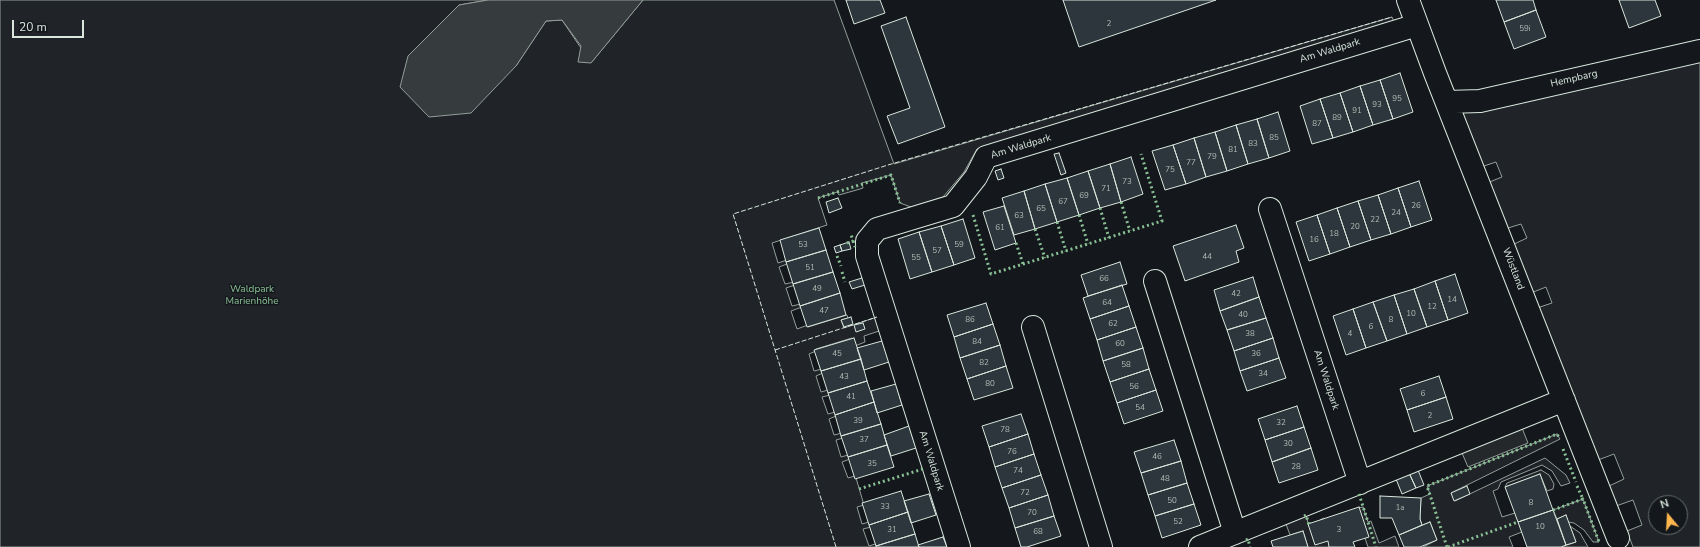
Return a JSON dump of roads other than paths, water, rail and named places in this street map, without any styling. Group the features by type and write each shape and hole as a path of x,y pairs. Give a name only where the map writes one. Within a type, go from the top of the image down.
{"street":[{"name":"Wüstland","path":"1408,0 1618,538"},
{"name":"Am Waldpark","path":"959,547 867,256 868,241 877,229 953,206 976,177 986,157 1417,25"},
{"name":"Hempbarg","path":"1447,102 1480,100 1700,51"},
{"name":"Am Waldpark","path":"1270,209 1360,483"},
{"path":"1155,281 1235,533"},
{"path":"1033,327 1101,547"},
{"path":"1200,547 1564,400"}],"park label":[{"name":"Waldpark Marienhöhe","path":"252,296"}]}
